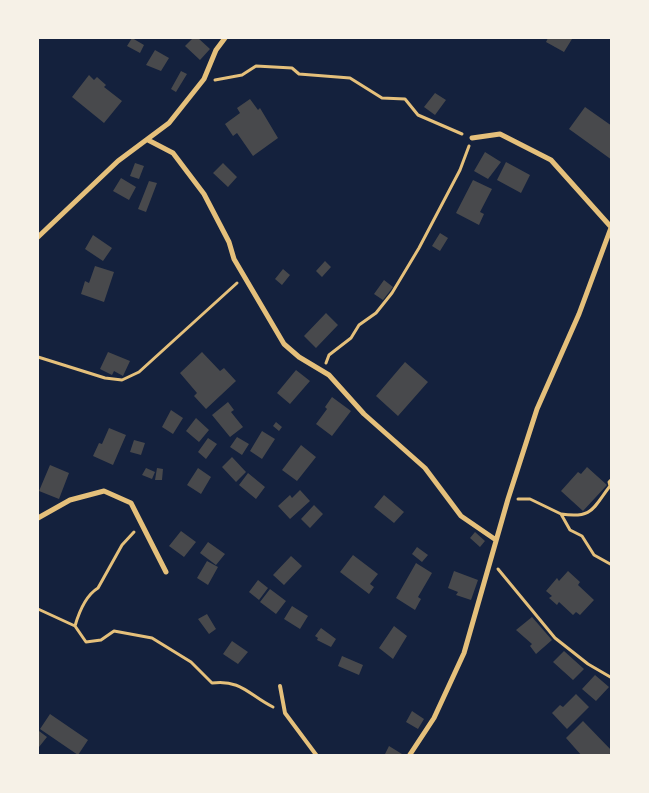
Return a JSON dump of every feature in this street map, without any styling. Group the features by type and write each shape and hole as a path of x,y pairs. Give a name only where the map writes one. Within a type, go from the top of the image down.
{"street":[{"path":"38,237 118,161 169,123 204,79 216,50 225,38"},
{"path":"409,756 434,718 453,680 470,636 508,499 537,409 580,314 611,226 552,160 500,134 472,138"},
{"path":"148,140 173,153 204,194 229,242 234,259 284,344 299,357 328,375 364,414 425,468 461,516 496,540"},
{"path":"38,518 70,500 104,491 131,503 166,572"}],"lane":[{"path":"280,686 285,713 317,756"}],"path":[{"path":"204,79 216,80 242,76 256,66 292,68 299,74 350,78 382,98 405,99 418,115 472,138 460,170 419,248 392,293 376,313 359,325 351,338 329,355 326,364 328,375"},
{"path":"38,357 105,378 122,380 139,372 245,276"},
{"path":"508,499 530,499 561,514 578,517 590,512 610,486 609,482 612,480"},
{"path":"561,514 570,530 582,536 594,554 612,565"},
{"path":"75,626 79,611 91,592 98,588 122,545 141,524"},
{"path":"491,561 555,638 588,664 612,678"},
{"path":"38,609 75,626 86,642 101,640 114,631 152,638 190,662 212,683 225,681 246,688 258,700 285,713"}],"building":[{"path":"132,38 144,45 140,53 127,46"},
{"path":"193,38 198,38 210,49 200,60 185,46"},
{"path":"548,38 572,39 564,52 546,42"},
{"path":"155,50 169,58 161,71 146,65"},
{"path":"181,71 187,74 176,92 171,89"},
{"path":"89,75 94,80 97,77 106,85 104,87 122,101 104,123 72,97"},
{"path":"435,93 446,100 435,115 424,107"},
{"path":"250,99 258,110 260,108 278,138 253,156 237,133 233,136 225,124 240,113 237,108"},
{"path":"585,107 612,126 612,160 569,129"},
{"path":"485,152 501,162 488,179 474,171"},
{"path":"506,162 530,175 521,193 497,180"},
{"path":"135,163 144,166 139,179 130,176"},
{"path":"223,163 237,177 228,187 213,173"},
{"path":"121,178 136,187 129,200 113,191"},
{"path":"473,180 492,189 480,212 484,214 479,225 456,213"},
{"path":"149,181 157,183 146,212 138,209"},
{"path":"440,233 448,238 440,251 432,246"},
{"path":"93,235 112,248 103,261 85,249"},
{"path":"325,261 331,267 322,277 316,271"},
{"path":"95,266 114,272 104,302 81,294 85,281 89,283"},
{"path":"283,269 290,275 282,285 275,279"},
{"path":"384,280 393,287 383,300 374,294"},
{"path":"326,313 338,325 316,348 304,336"},
{"path":"108,352 130,361 123,376 114,371 112,375 100,369"},
{"path":"202,352 220,371 224,368 236,381 206,409 194,396 197,393 180,373"},
{"path":"405,362 428,382 398,416 376,396"},
{"path":"296,370 310,381 290,404 277,393"},
{"path":"332,397 351,411 332,436 316,424 327,409 325,407"},
{"path":"228,402 234,410 231,412 243,427 230,437 212,415"},
{"path":"171,410 183,418 173,434 162,427"},
{"path":"196,418 209,430 199,442 186,431"},
{"path":"276,422 282,427 279,431 273,426"},
{"path":"109,428 126,435 113,465 93,456 99,443 102,444"},
{"path":"262,431 275,439 262,459 250,451"},
{"path":"237,437 249,444 242,455 230,447"},
{"path":"208,438 217,444 206,459 198,452"},
{"path":"134,440 145,443 141,455 130,452"},
{"path":"301,445 316,457 297,481 282,470"},
{"path":"232,457 246,472 236,482 222,467"},
{"path":"50,465 69,473 59,499 39,491"},
{"path":"587,467 607,485 583,511 561,491 578,472 581,474"},
{"path":"146,468 155,472 152,479 142,475"},
{"path":"157,468 163,469 162,480 155,480"},
{"path":"198,468 211,477 201,494 187,485"},
{"path":"248,473 265,487 256,499 239,485"},
{"path":"300,490 310,501 290,519 278,506 290,495 292,498"},
{"path":"384,495 404,512 394,523 374,507"},
{"path":"314,505 323,514 310,528 301,519"},
{"path":"181,531 196,542 184,557 169,546"},
{"path":"475,532 485,541 480,547 470,538"},
{"path":"208,542 225,554 216,565 200,553"},
{"path":"417,547 428,555 422,562 412,554"},
{"path":"353,555 378,574 370,584 374,587 369,594 340,572"},
{"path":"291,556 302,566 284,585 273,575"},
{"path":"207,561 218,567 208,585 197,578"},
{"path":"416,563 432,573 418,597 421,599 415,610 396,598"},
{"path":"454,571 478,580 471,600 456,595 458,592 448,588"},
{"path":"568,571 580,582 578,585 594,600 580,615 576,612 573,615 559,602 557,605 549,598 552,596 546,591 557,578 559,581"},
{"path":"258,580 268,588 259,600 249,592"},
{"path":"270,589 286,601 276,614 260,602"},
{"path":"292,606 308,616 300,629 284,619"},
{"path":"207,614 216,629 209,634 198,619"},
{"path":"532,617 552,640 536,654 530,646 532,644 516,630"},
{"path":"394,626 407,636 393,659 379,648"},
{"path":"321,628 336,639 331,647 317,640 318,638 315,636"},
{"path":"232,641 248,652 238,664 223,654"},
{"path":"564,651 584,669 573,680 553,662"},
{"path":"342,656 363,665 359,675 338,666"},
{"path":"595,675 609,687 596,701 582,689"},
{"path":"576,694 589,707 567,729 552,713 560,705 563,707"},
{"path":"412,711 424,719 418,729 406,722"},
{"path":"50,714 88,740 78,755 40,729"},
{"path":"583,721 612,751 608,756 582,756 566,738"},
{"path":"39,731 47,737 39,747 38,745"},
{"path":"389,746 402,754 401,756 384,756"}]}
